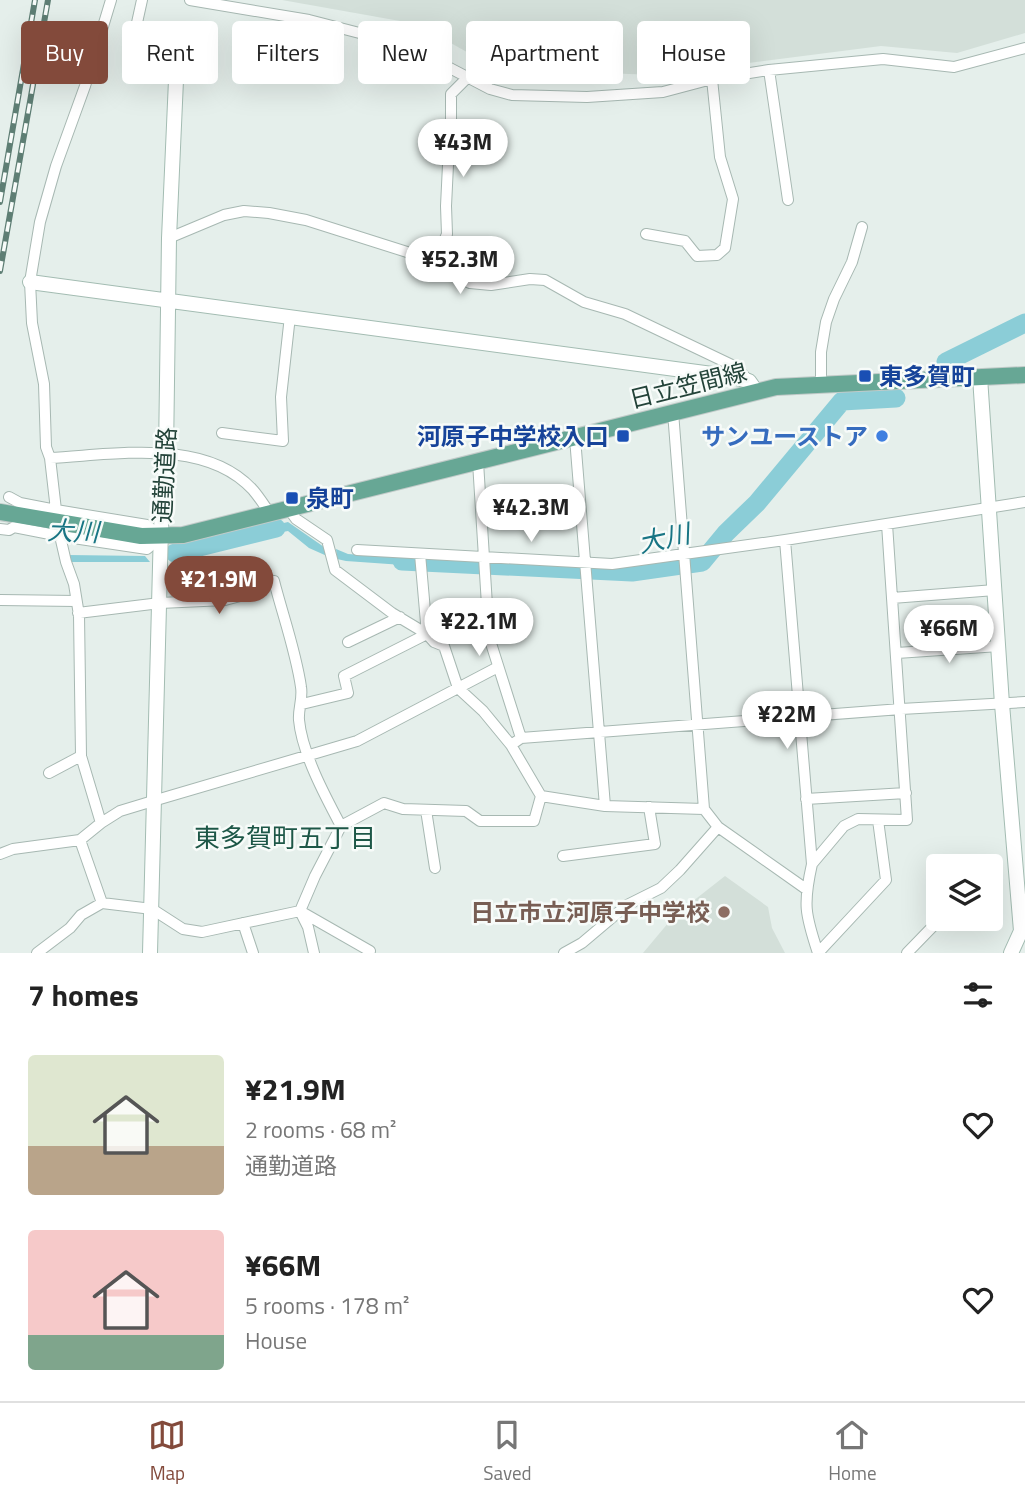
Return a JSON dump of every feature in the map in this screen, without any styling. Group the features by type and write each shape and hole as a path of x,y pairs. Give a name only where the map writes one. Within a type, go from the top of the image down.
{"main road":[{"name":"日立笠間線","path":"0,512 108,531 161,537 183,535 575,438 673,412 752,386 784,387 1025,375"}],"street":[{"path":"56,510 50,458 46,447 44,384 32,323 30,282 40,222 56,166 85,86 111,0"},
{"path":"137,21 142,0"},
{"path":"190,0 309,20 376,37 424,54 466,77"},
{"path":"750,73 883,59 954,67 1025,48"},
{"path":"769,70 788,200"},
{"path":"434,265 447,234 451,94 466,79"},
{"name":"通勤道路","path":"150,953 161,537 166,453 169,238 176,84"},
{"path":"480,84 512,95 587,97 663,92 693,84"},
{"path":"646,234 685,241 697,256 717,255 725,248 733,199 720,157 713,84"},
{"path":"169,238 224,215 244,211 306,219 407,252 470,283 491,285 530,279 545,281 584,302 625,314 736,367 752,386"},
{"path":"821,385 821,352 826,322 852,262 862,226"},
{"path":"30,282 713,374 752,386"},
{"path":"222,433 283,441 281,397 290,316"},
{"path":"980,377 1002,704 1019,845 1024,932 1012,953"},
{"path":"673,412 704,809 718,827 806,890"},
{"path":"575,438 605,806"},
{"path":"50,458 166,453 203,459 228,471 252,489 269,512"},
{"path":"314,953 308,927 300,911 341,826 384,803 403,809 466,811 480,821 534,821 541,796 516,741 489,637 478,462"},
{"path":"0,528 9,530 15,527 146,549 161,537 147,525 20,503 9,497"},
{"path":"356,550 421,559 586,568 612,564 686,561 705,551 1025,502"},
{"path":"288,508 296,519 327,540 335,570 427,634 434,642 444,646 457,688 516,741 597,732 1025,702"},
{"path":"812,864 844,825 858,819 907,820 887,524"},
{"path":"61,536 74,584 77,607 81,756 101,823"},
{"path":"785,540 812,864 806,890 808,922 818,953 886,880 878,820"},
{"path":"421,559 427,634"},
{"path":"0,600 77,607 225,600 244,595 263,580 274,581 301,686 302,704 299,718 309,756 322,790 341,826"},
{"path":"892,598 995,590"},
{"path":"348,642 400,617"},
{"path":"302,704 348,693 344,676 427,634"},
{"path":"897,653 999,646"},
{"path":"0,854 13,849 80,840 120,811 357,741 498,667"},
{"path":"49,773 81,756"},
{"path":"806,799 906,793"},
{"path":"541,796 605,806 704,809"},
{"path":"563,856 655,844 649,807"},
{"path":"426,810 435,868"},
{"path":"564,953 582,943 627,905 661,888 718,827"},
{"path":"80,840 102,903"},
{"path":"37,953 70,928 81,915 102,903 152,909 183,929 202,932 300,911 370,951 369,953"},
{"path":"243,923 253,953"},
{"path":"907,953 928,931"}],"shaded area":[{"path":"282,0 1025,0 1025,33 957,53 881,46 750,63 750,21 637,21 637,74 623,74 623,21 466,21 466,52 452,44 452,21 400,21"},
{"name":"日立市立河原子中学校","path":"725,876 768,907 772,928 785,953 643,953 674,916"}],"water":[{"path":"288,522 324,547 327,556 309,548 288,531 252,538 250,531"},
{"path":"244,532 246,540 177,558 176,551"},
{"path":"336,549 348,554 416,559 417,566 346,561 337,559"},
{"path":"68,555 145,556 150,562 69,562"}],"waterway":[{"name":"大川","path":"946,362 1025,323"},
{"name":"大川","path":"402,561 632,572 702,562 726,533 757,503 842,401 896,398"},
{"name":"大川","path":"175,553 276,528"}],"railway":[{"path":"0,202 35,0"},
{"path":"0,271 48,0"}],"place":[{"name":"東多賀町","path":"865,376"},
{"name":"河原子中学校入口","path":"623,436"},
{"name":"サンユーストア","path":"882,436"},
{"name":"泉町","path":"292,498"},
{"name":"日立市立河原子中学校","path":"724,912"}],"district":[{"name":"東多賀町五丁目","path":"285,837"}]}
